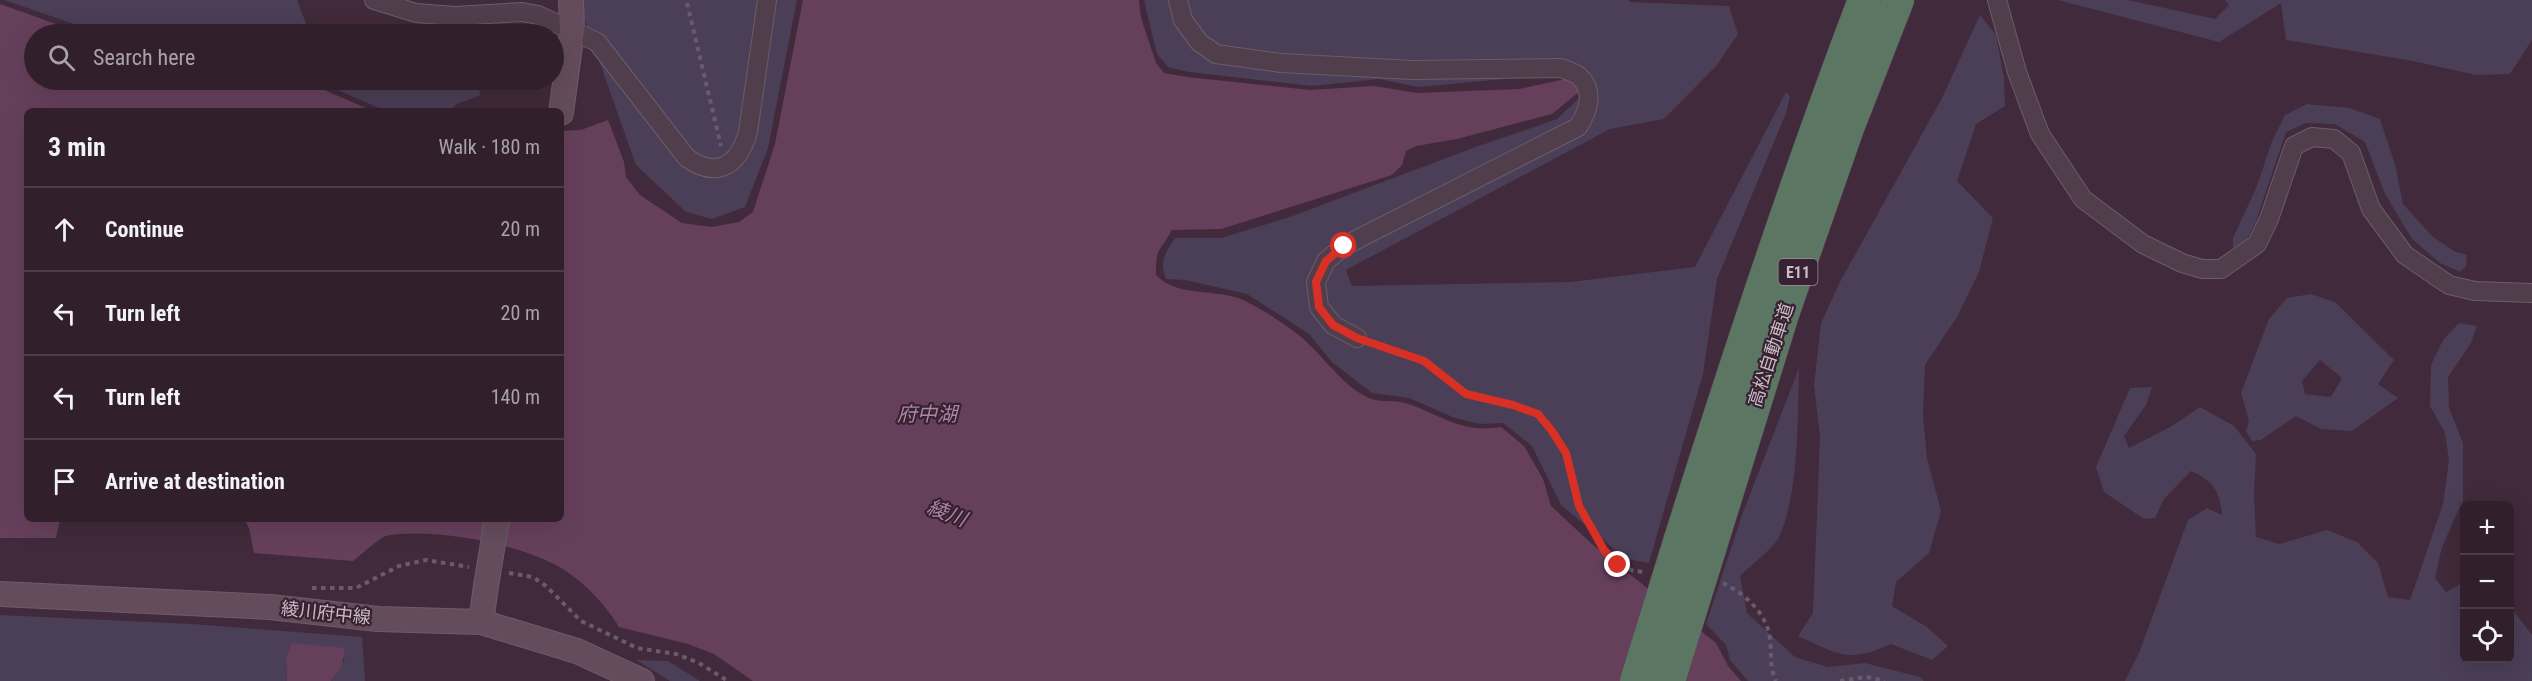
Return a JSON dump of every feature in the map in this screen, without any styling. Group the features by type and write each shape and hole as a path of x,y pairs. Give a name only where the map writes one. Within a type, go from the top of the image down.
{"highway":[{"name":"高松自動車道","path":"1636,681 1757,295 1818,119 1864,0"},
{"name":"高松自動車道","path":"1669,681 1783,314 1848,128 1898,0"}],"main road":[{"path":"562,108 572,31 571,0"},
{"path":"481,621 497,522"},
{"name":"綾川府中線","path":"0,594 270,607 378,619 481,621 577,651 642,681"}],"street":[{"path":"374,0 416,13 455,16 522,12 538,15 557,24"},
{"path":"564,27 597,42 687,158 700,167 713,168 736,160 743,148 748,132 767,0"},
{"path":"1178,0 1183,20 1199,42 1216,54 1281,63 1412,70 1561,68 1580,77 1588,94 1588,112 1578,127 1344,246 1326,261 1316,282 1319,307 1333,325 1357,338"},
{"path":"1997,0 2017,72 2040,134 2083,199 2143,244 2181,263 2202,268 2221,269 2257,244 2269,219 2294,146 2312,137 2334,140 2351,153 2371,209 2405,255 2449,285 2475,291 2532,293"}],"path":[{"path":"687,3 726,165"},
{"path":"1357,338 1424,361 1466,394 1513,405 1538,414 1566,453 1579,506 1604,550 1618,565 1634,572 1647,572"},
{"path":"356,588 399,566 426,560 488,575 533,578 581,621 590,626 638,648 676,654 699,663 728,681"},
{"path":"1716,580 1740,592 1759,610 1770,637 1770,668 1776,681"},
{"path":"1840,681 1866,677 1885,681"}],"shaded area":[{"path":"4,0 297,0 306,24 74,24"},
{"path":"557,0 797,0 768,148 745,207 712,219 686,212 636,165 585,21"},
{"path":"1144,0 1628,0 1630,2 1729,6 1738,34 1717,65 1664,119 1610,129 1346,270 1352,286 1570,282 1695,267 1786,92 1790,96 1786,113 1717,279 1703,374 1649,563 1626,559 1561,505 1532,446 1503,423 1480,424 1455,418 1409,398 1372,393 1332,362 1309,334 1247,294 1185,280 1166,279 1163,267 1166,253 1175,238 1221,238 1290,217 1470,149 1557,119 1592,86 1559,74 1418,87 1379,79 1312,86 1189,72 1168,67 1157,54"},
{"path":"2058,0 2128,0 2215,19 2229,5 2225,0 2532,0 2532,40 2510,74 2476,75 2413,61 2286,40 2281,3 2219,42"},
{"path":"1980,15 1996,35 2004,78 2005,106 1976,124 1957,181 1993,218 1979,272 1957,317 1925,365 1923,415 1927,458 1941,511 1929,553 1896,582 1892,606 1927,627 1948,646 1932,660 1891,644 1864,654 1833,652 1798,636 1813,613 1820,437 1814,385 1821,323 1840,282 1942,98"},
{"path":"338,90 479,90 481,95 452,108 379,108"},
{"path":"2307,104 2349,108 2380,119 2395,164 2403,204 2433,237 2454,251 2467,255 2466,266 2460,272 2440,263 2412,239 2385,194 2365,142 2335,124 2306,123 2286,132 2255,224 2246,241 2233,248 2233,238 2257,186 2272,141 2285,115"},
{"path":"2311,294 2335,302 2394,360 2378,384 2398,398 2352,431 2321,429 2296,416 2261,440 2252,441 2246,431 2249,421 2241,393 2269,319 2287,298","holes":["2320,360 2342,378 2331,397 2305,394 2302,381"]},
{"path":"2459,323 2477,326 2471,343 2448,377 2449,408 2463,443 2463,500 2460,501 2460,507 2442,547 2435,578 2446,592 2460,584 2460,663 2514,663 2514,611 2532,635 2532,681 2125,681 2139,653 2188,520 2207,508 2222,515 2214,488 2205,479 2191,471 2164,499 2155,518 2144,519 2104,492 2096,467 2130,388 2152,387 2146,405 2124,436 2129,448 2172,426 2200,407 2234,426 2256,454 2254,495 2256,537 2279,544 2327,530 2357,542 2378,563 2388,597 2410,600 2443,504 2449,460 2445,433 2430,406 2431,365 2443,340"},
{"path":"1799,368 1796,454 1786,520 1776,542 1740,576 1747,613 1795,657 1828,667 1865,663 1920,677 1924,681 1748,681 1730,660 1726,645 1706,624 1742,515"},
{"path":"0,615 192,624 362,637 365,681 331,681 345,659 291,643 286,659 287,681 0,681"},
{"path":"636,660 668,661 700,681 670,681"}],"water":[{"name":"府中湖","path":"803,0 1139,0 1141,18 1156,63 1164,73 1310,90 1374,86 1417,93 1519,89 1570,78 1585,87 1552,114 1457,139 1416,146 1406,151 1402,165 1392,175 1221,229 1172,230 1157,255 1156,275 1176,287 1237,298 1261,309 1301,337 1339,376 1370,398 1405,403 1451,422 1474,428 1501,427 1524,446 1543,479 1551,506 1593,545 1716,643 1728,666 1741,681 753,681 714,654 688,644 619,627 608,610 569,573 544,559 500,545 451,536 405,534 383,537 353,561 254,553 246,522 564,522 564,131 581,130 608,120 624,162 626,177 640,195 682,223 712,227 739,222 753,212 775,144"},
{"path":"0,4 56,24 24,24 24,90 324,90 366,108 24,108 24,522 59,522 56,538 0,538"},
{"path":"291,643 345,648 342,666 331,681 287,681 286,659"}],"route":[{"path":"1344,246 1326,261 1316,282 1319,307 1333,325 1357,338 1424,361 1466,394 1513,405 1538,414 1566,453 1579,506 1604,550 1618,565"}],"water label":[{"name":"綾川","path":"947,513"}]}
